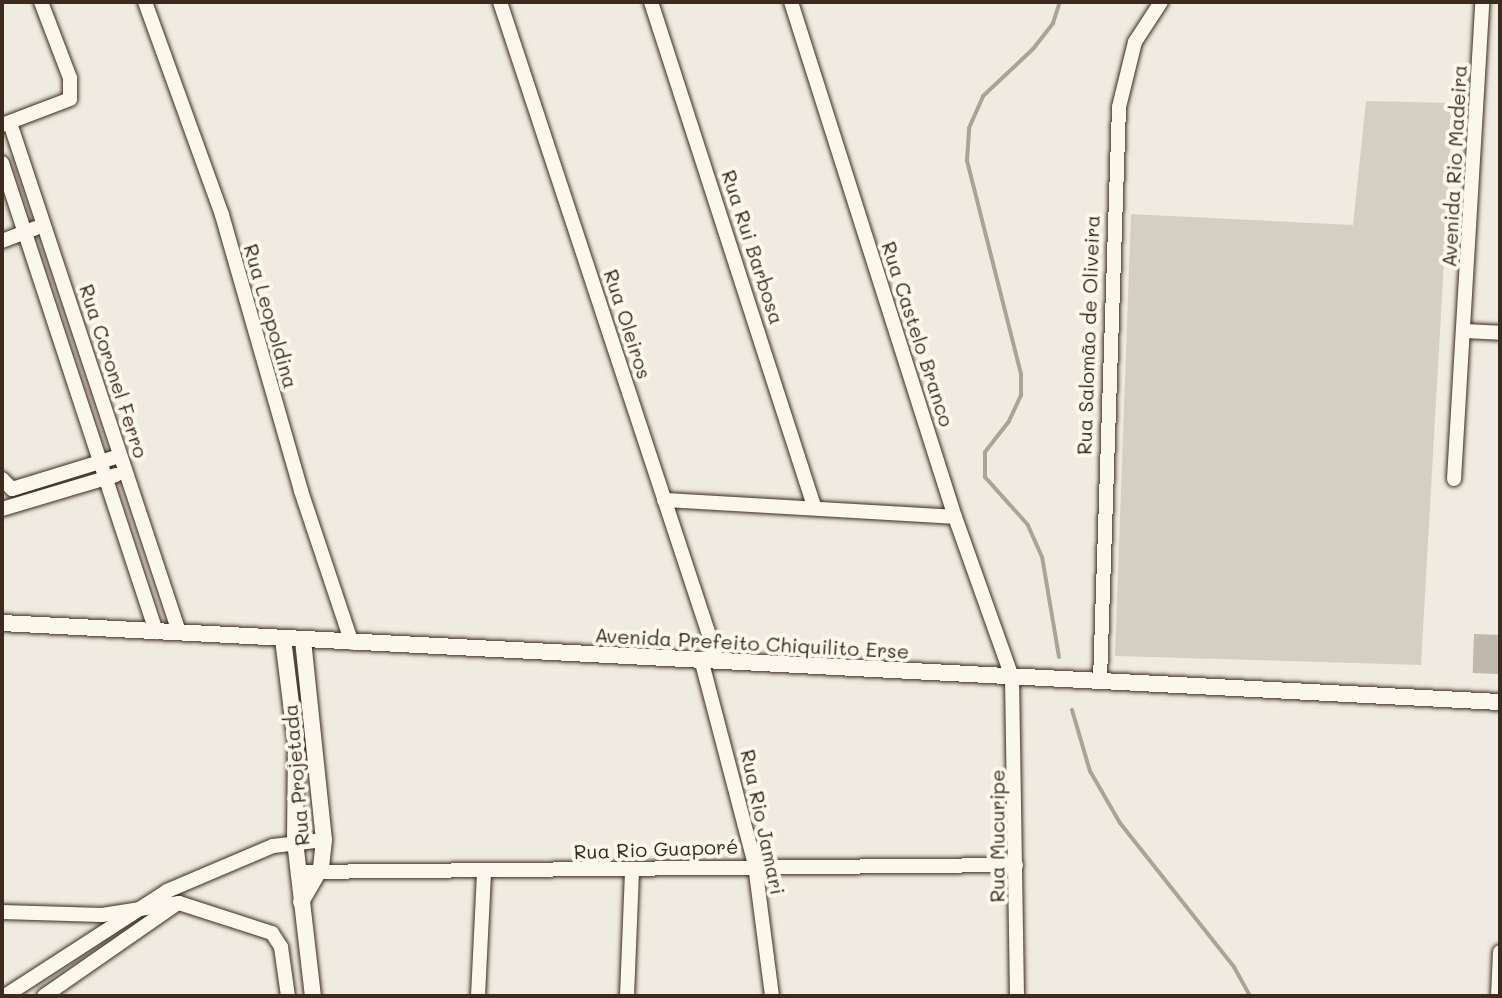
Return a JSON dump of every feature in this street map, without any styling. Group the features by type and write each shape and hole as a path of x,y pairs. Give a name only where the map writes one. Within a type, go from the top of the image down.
{"street":[{"path":"6,124 66,104 73,91 41,2"},
{"name":"Rua Leopoldina","path":"145,2 222,215 301,491 352,643"},
{"name":"Rua Oleiros","path":"500,2 664,500 709,659"},
{"name":"Rua Rui Barbosa","path":"651,2 814,506"},
{"name":"Rua Castelo Branco","path":"791,2 955,517 1012,677"},
{"name":"Rua Salomão de Oliveira","path":"1100,680 1119,107 1135,42 1161,2"},
{"name":"Avenida Rio Madeira","path":"1454,479 1482,2"},
{"name":"Rua Coronel Ferro","path":"6,124 44,225 179,632"},
{"name":"Rua Coronel Ferro","path":"2,163 28,231 156,632"},
{"path":"2,241 44,225"},
{"path":"1465,331 1500,333"},
{"path":"68,353 85,347"},
{"path":"121,455 6,484 5,509 126,471"},
{"path":"664,500 814,506 955,517"},
{"name":"Avenida Prefeito Chiquilito Erse","path":"2,623 1500,702"},
{"name":"Rua Projetada","path":"283,639 296,744 295,841 313,996"},
{"name":"Rua Projetada","path":"301,902 319,871 324,840 303,640"},
{"name":"Rua Rio Jamari","path":"709,659 755,865 772,996"},
{"name":"Rua Mucuripe","path":"1012,677 1017,996"},
{"path":"5,996 167,891 189,886 260,851 295,841 324,840"},
{"name":"Rua Rio Guaporé","path":"298,872 632,871 755,865 1016,865"},
{"path":"627,996 632,871"},
{"path":"478,996 484,872"},
{"path":"44,996 179,903 189,886"},
{"path":"2,912 102,915 179,903 272,933 281,947 288,996"},
{"path":"1498,996 1500,952"}],"shaded area":[{"path":"1366,101 1453,103 1421,665 1115,656 1131,214 1353,225"}],"building":[{"path":"1474,634 1500,635 1499,674 1473,673"}],"waterway":[{"path":"1059,657 1042,557 1028,525 985,477 985,452 1009,421 1021,395 1021,374 967,160 969,128 983,96 1033,49 1053,23 1060,2"},
{"path":"1072,710 1090,771 1120,823 1234,967 1250,996"}]}
